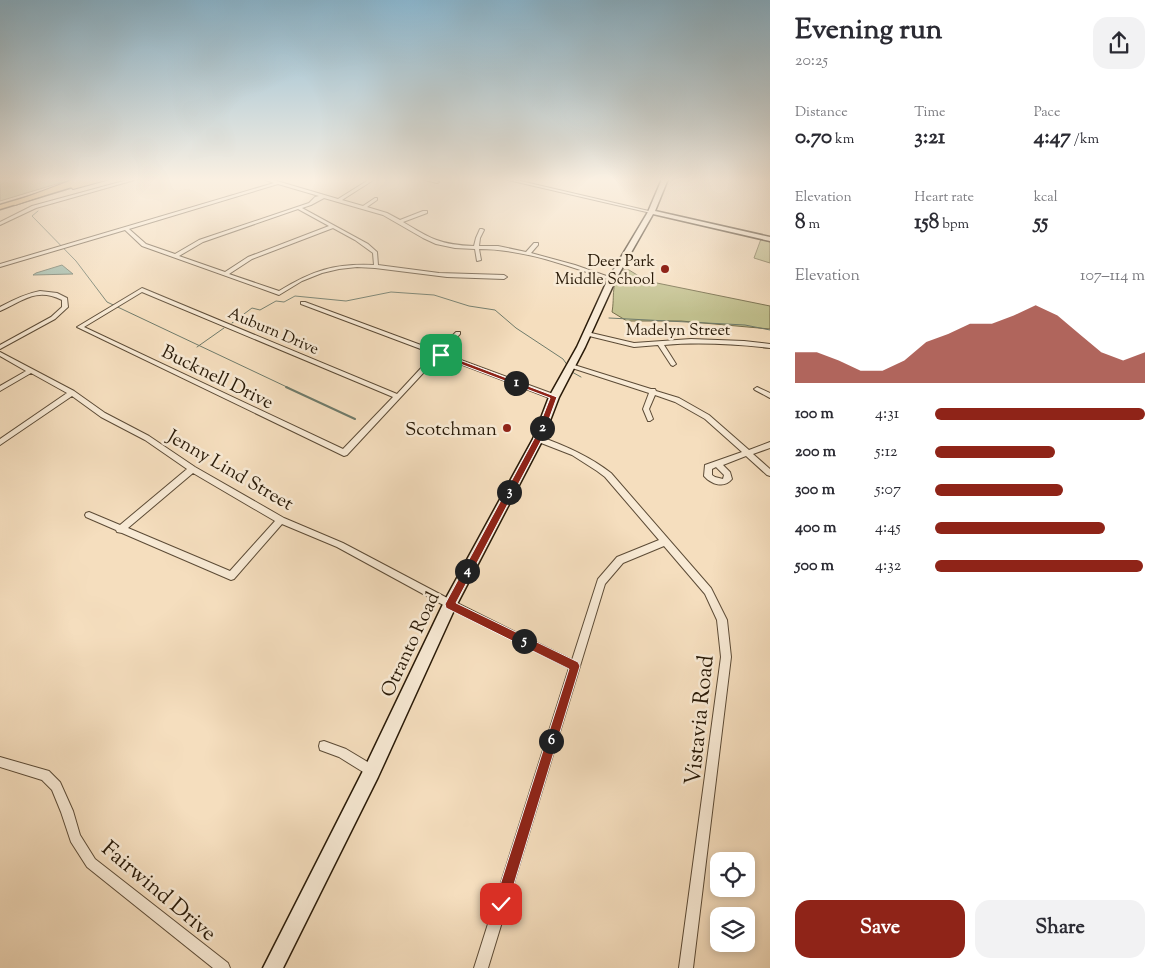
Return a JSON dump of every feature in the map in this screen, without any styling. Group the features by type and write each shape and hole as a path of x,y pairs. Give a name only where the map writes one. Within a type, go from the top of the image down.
{"street":[{"path":"0,266 142,224"},
{"path":"176,256 201,241 251,224"},
{"path":"326,224 358,238 375,252 376,264"},
{"path":"406,224 427,239 439,244 456,247 495,247 612,278"},
{"name":"Otranto Road","path":"273,968 372,771 450,604 538,439 554,397 587,334 612,278 644,224"},
{"path":"705,224 770,239"},
{"path":"225,274 250,258 331,227"},
{"path":"126,229 144,245 278,292 309,274 344,265 376,264 457,276 504,277"},
{"path":"479,260 476,246 477,238 482,230"},
{"path":"527,254 536,244"},
{"name":"Auburn Drive","path":"80,327 142,290 396,396"},
{"path":"0,309 36,292 54,292 65,299 65,307 53,318 0,347"},
{"path":"303,303 554,397"},
{"name":"Bucknell Drive","path":"80,327 344,453 396,396"},
{"path":"396,396 458,333"},
{"name":"Madelyn Street","path":"587,334 634,345 691,341 770,346"},
{"path":"660,343 673,364"},
{"name":"Jenny Lind Street","path":"0,354 72,393 103,415 147,438 192,469 281,520 340,544 450,604 575,666"},
{"path":"571,366 653,391 677,400 707,416 770,473"},
{"path":"0,389 30,371"},
{"path":"757,389 770,396"},
{"path":"650,419 646,409 653,391"},
{"path":"0,442 72,393"},
{"name":"Vistavia Road","path":"538,439 570,450 592,462 608,475 708,591 722,620 726,657 688,967"},
{"path":"718,464 770,445"},
{"path":"120,530 192,469"},
{"path":"89,515 230,576 281,520"},
{"path":"485,966 601,582 610,569 620,560 666,541"},
{"path":"324,746 342,753 372,771"},
{"name":"Fairwind Drive","path":"0,762 45,775 56,786 76,838 91,863 223,968"}],"shaded area":[{"path":"761,239 770,242 770,263 754,258"},
{"path":"62,265 73,274 33,275 36,273"},
{"path":"623,270 629,270 647,281 770,306 770,329 681,321 627,321 612,312 616,280"}],"waterway":[{"path":"40,224 76,261 107,302 199,346"},
{"path":"232,323 252,308 260,310 276,301 284,302 295,296 346,301 391,292 434,295 469,306 495,310 516,328 563,359 568,366"},
{"path":"609,318 745,325 770,330"},
{"path":"199,346 224,328"},
{"path":"199,346 289,388"},
{"path":"572,372 581,377"},
{"path":"286,387 355,419"}],"place":[{"name":"Deer Park Middle School","path":"665,269"},
{"name":"Scotchman","path":"507,428"}],"route":[{"path":"441,355 554,397 538,439 450,604 575,666 501,904"}]}
